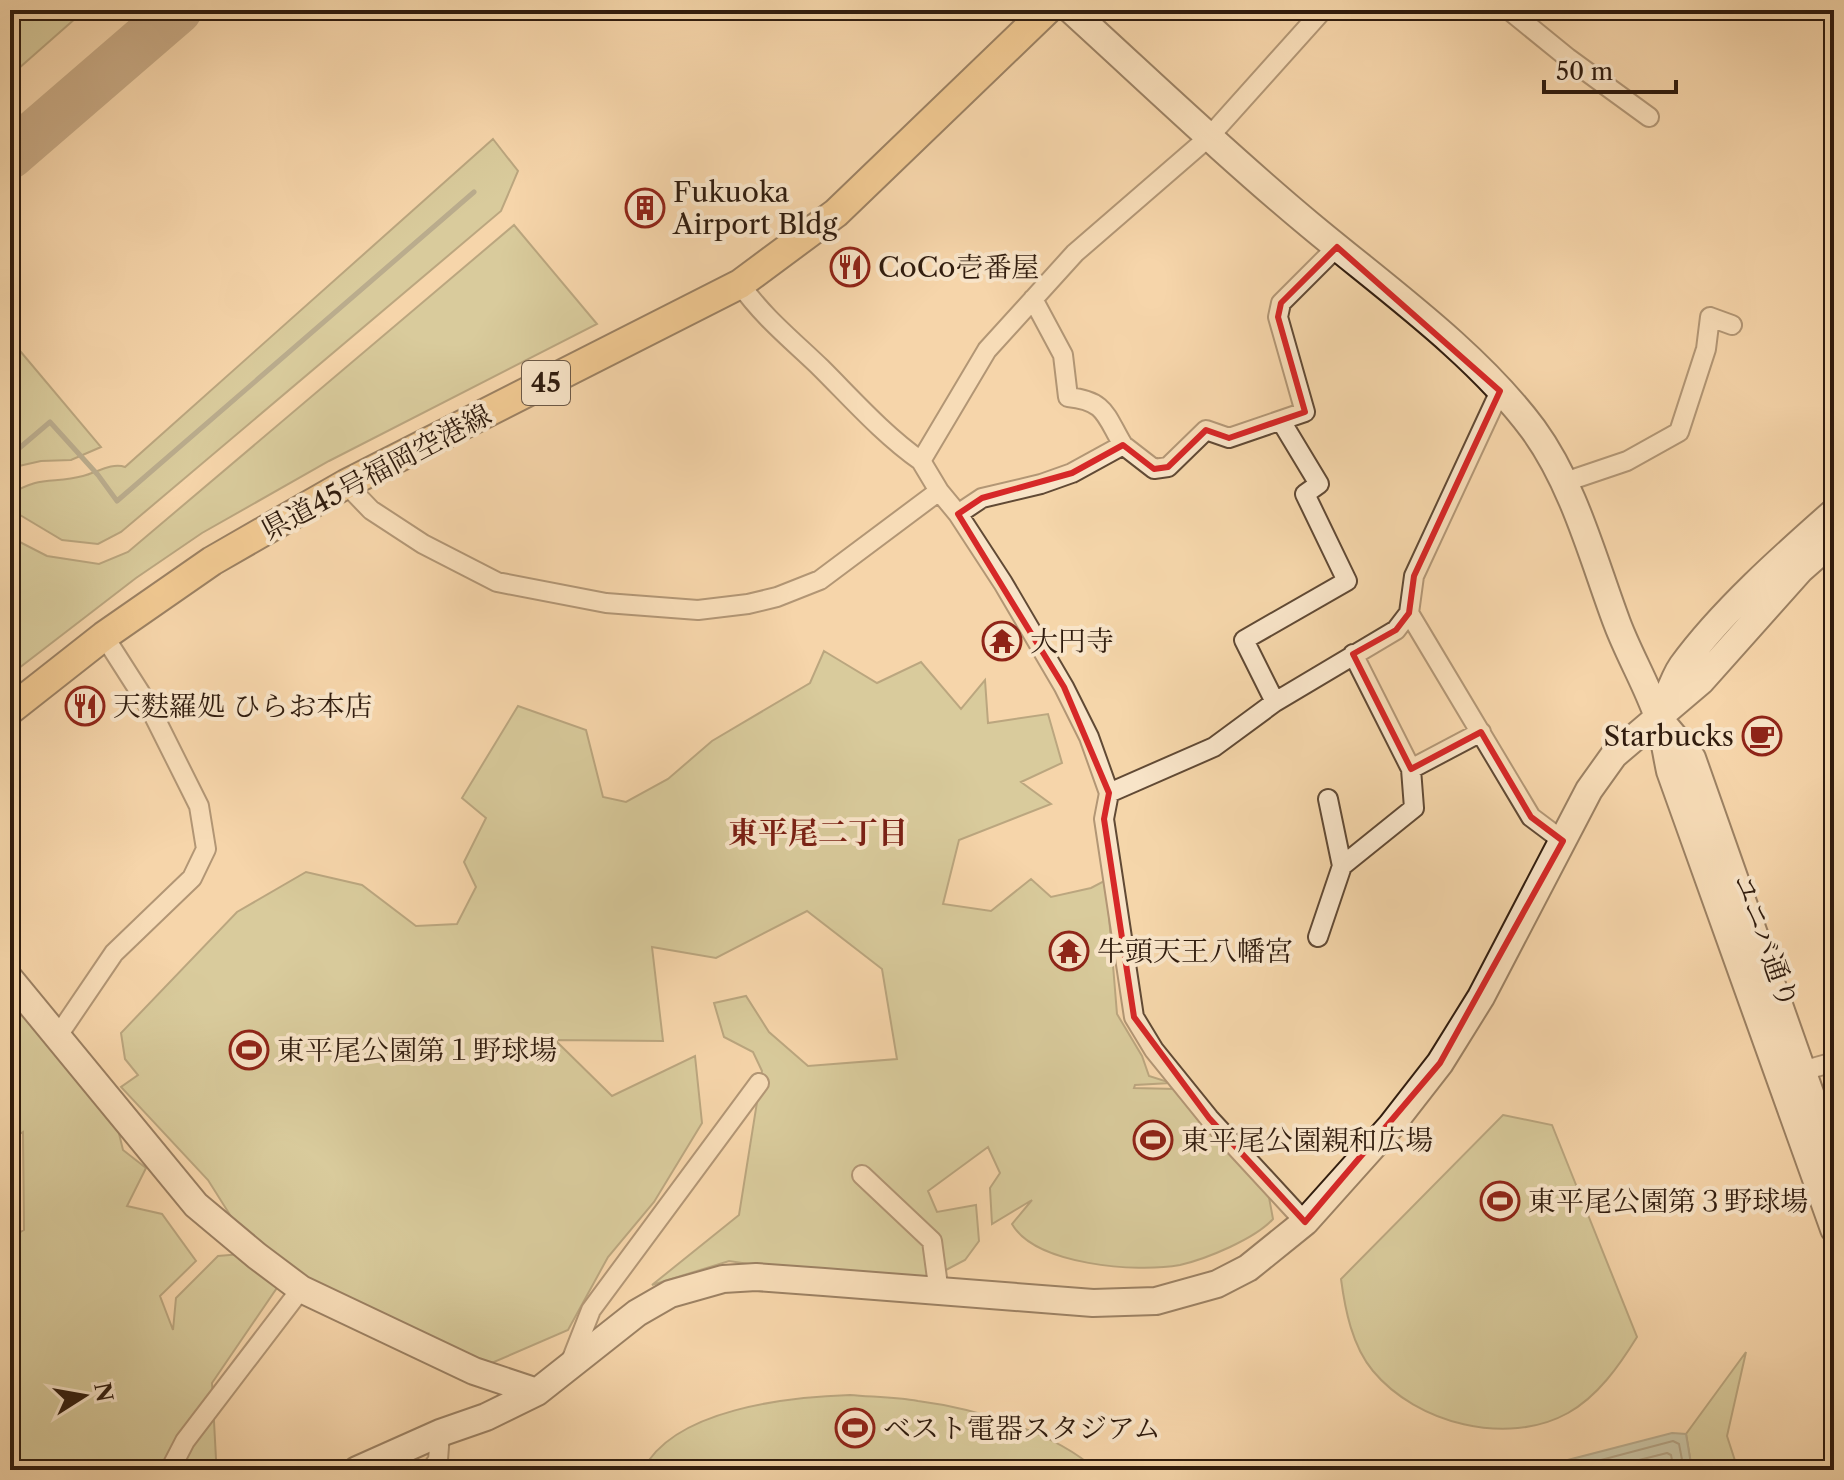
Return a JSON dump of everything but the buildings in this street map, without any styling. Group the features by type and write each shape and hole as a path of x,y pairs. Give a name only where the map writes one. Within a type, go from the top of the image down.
{"main road":[{"name":"県道45号福岡空港線","path":"10,710 104,636 207,564 346,484 740,284 836,213 1047,10"}],"street":[{"path":"1071,10 1209,137 1399,297 1500,391 1534,430 1583,528 1619,629 1659,718"},
{"path":"921,461 987,350 1075,253 1209,137 1323,10"},
{"path":"1509,10 1649,117"},
{"path":"1033,299 1063,355 1068,397 1090,399 1099,406 1123,445 1154,469 1168,467 1206,430 1229,438 1305,412 1278,317 1281,303 1337,247"},
{"path":"740,284 751,300 901,447 921,461 1033,632 1089,737 1109,793 1104,819 1134,1017 1154,1050 1209,1118 1305,1222"},
{"path":"1562,483 1627,461 1679,432 1706,349 1710,317 1732,325"},
{"path":"1109,793 1214,747 1275,702 1396,630 1409,613 1414,576 1500,391"},
{"path":"1275,702 1244,640 1347,581 1305,494 1319,484 1281,421"},
{"path":"958,514 982,498 1072,473 1123,445"},
{"path":"346,484 371,510 423,544 497,582 606,603 698,610 777,597 820,580 939,491"},
{"path":"1659,718 1680,668 1783,558 1834,512"},
{"path":"357,1470 440,1433 486,1417 537,1392 637,1313 670,1294 723,1279 769,1278 1093,1303 1156,1301 1217,1284 1248,1268 1305,1222 1391,1126 1440,1063 1481,997 1589,790 1614,755 1701,681 1800,570 1834,540"},
{"path":"1409,613 1531,817 1563,841"},
{"path":"57,1037 114,953 192,878 206,849 199,806 150,708 104,636"},
{"path":"1342,866 1414,808 1411,769 1353,654"},
{"name":"ユニバ通り","path":"1659,718 1692,758 1834,1161"},
{"name":"ユニバ通り","path":"1659,718 1670,771 1834,1229"},
{"path":"1411,769 1481,732"},
{"path":"1318,937 1342,866 1328,799"},
{"path":"10,979 196,1205 217,1225 301,1289 474,1371 537,1392"},
{"path":"1802,1071 1834,1062"},
{"path":"568,1368 591,1310 759,1083"},
{"path":"862,1175 932,1241 939,1293"},
{"path":"170,1470 185,1441 301,1289"},
{"path":"431,1470 438,1460 440,1433"}],"highlighted area":[{"path":"1337,247 1500,391 1414,576 1409,613 1396,630 1353,654 1411,769 1481,732 1531,817 1563,841 1440,1063 1305,1222 1209,1118 1134,1017 1104,819 1109,793 1064,687 958,514 982,498 1072,473 1123,445 1154,469 1168,467 1206,430 1229,438 1305,412 1278,317 1281,303"}],"green space":[{"path":"10,10 85,10 10,76"},
{"path":"493,139 518,171 501,211 121,532 98,544 62,540 10,509 10,495 29,485 83,476 109,467 125,467"},
{"path":"514,225 597,324 329,461 202,533 136,578 10,675 10,537 47,556 99,564 128,552"},
{"path":"10,339 101,447 71,460 41,461 10,468"},
{"path":"824,651 877,683 921,662 961,709 985,680 988,723 1048,714 1062,763 1021,782 1051,804 959,840 943,904 991,911 1031,879 1051,897 1091,888 1106,880 1117,1014 1142,1056 1149,1076 1171,1083 1135,1085 1134,1088 1176,1089 1268,1192 1273,1219 1255,1234 1230,1247 1180,1265 1139,1268 1088,1263 1064,1257 1024,1238 1012,1224 1032,1200 992,1224 990,1188 1000,1173 988,1147 928,1191 937,1212 976,1205 979,1241 965,1260 944,1271 918,1281 828,1276 729,1261 652,1285 739,1215 762,1071 753,1052 724,1037 714,1003 746,996 769,1032 808,1066 897,1059 882,969 807,911 716,958 652,947 663,1041 555,1040 612,1096 695,1056 702,1123 654,1202 608,1257 568,1330 487,1365 281,1282 212,1383 216,1459 202,1470 10,1470 10,1238 24,1230 23,1132 10,1140 10,991 110,1097 123,1150 146,1168 127,1206 162,1214 196,1261 160,1296 173,1330 176,1298 218,1256 254,1253 208,1180 121,1087 138,1075 125,1059 121,1033 237,912 306,872 362,885 416,926 457,924 476,887 464,862 486,818 462,798 518,706 586,730 603,797 626,802 668,779 712,741 810,683"},
{"name":"東平尾公園第３野球場","path":"1503,1115 1552,1125 1637,1337 1615,1369 1579,1406 1544,1423 1518,1428 1464,1424 1438,1416 1391,1389 1373,1371 1355,1339 1341,1279"},
{"path":"1746,1352 1727,1436 1738,1470 1692,1470 1686,1434"},
{"name":"ベスト電器スタジアム","path":"850,1395 940,1404 988,1416 1059,1444 1096,1470 643,1470 658,1449 706,1420 765,1404"}],"water":[{"path":"1672,1433 1686,1434 1692,1470 1547,1470 1560,1462"}],"waterway":[{"path":"10,456 50,422 117,501 474,192"}],"taxiway":[{"path":"10,155 178,10"}],"place":[{"name":"Fukuoka Airport Bldg","path":"645,208"},
{"name":"CoCo壱番屋","path":"850,267"},
{"name":"大円寺","path":"1002,641"},
{"name":"天麩羅処 ひらお本店","path":"85,706"},
{"name":"Starbucks","path":"1762,736"},
{"name":"牛頭天王八幡宮","path":"1069,951"},
{"name":"東平尾公園第１野球場","path":"249,1050"},
{"name":"東平尾公園親和広場","path":"1153,1140"},
{"name":"東平尾公園第３野球場","path":"1500,1201"},
{"name":"ベスト電器スタジアム","path":"855,1428"}],"district":[{"name":"東平尾二丁目","path":"818,832"}]}
